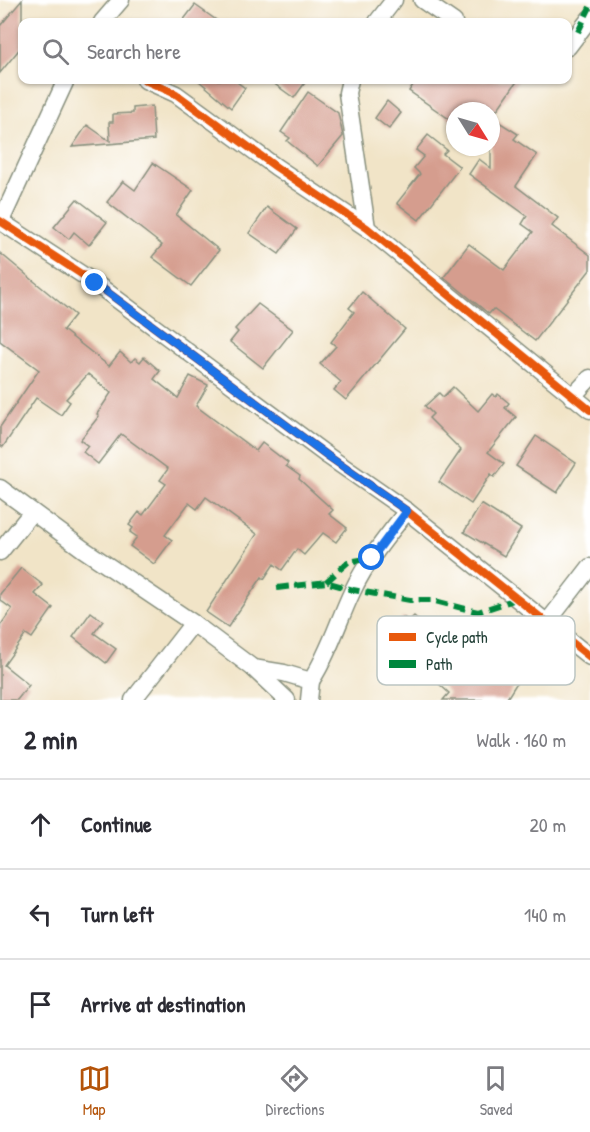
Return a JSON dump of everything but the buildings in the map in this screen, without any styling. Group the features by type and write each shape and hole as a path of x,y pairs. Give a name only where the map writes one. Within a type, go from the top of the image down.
{"street":[{"path":"105,18 121,0"},
{"path":"380,18 394,0"},
{"path":"422,0 448,18"},
{"path":"572,41 590,18"},
{"path":"64,84 1,221 95,283 328,456 407,511 519,598 538,616"},
{"path":"154,84 176,94 276,167 367,228 590,410"},
{"path":"349,84 347,93 367,228"},
{"path":"572,397 590,378"},
{"path":"0,488 193,623 254,669 286,700"},
{"path":"309,700 311,681 323,662 353,590 377,549 407,511"},
{"path":"0,552 32,512"},
{"path":"552,616 590,567"},
{"path":"133,700 193,623"},
{"path":"575,646 590,657"},
{"path":"254,669 284,673 311,681"}],"marked path":[{"path":"578,32 590,7"},
{"path":"326,582 348,562 372,558"},
{"path":"277,588 326,582 353,590 410,600 431,600 478,612 519,598"}],"cycle path":[{"path":"154,84 176,94 276,167 367,228 590,410"},
{"path":"0,221 95,283 328,456 407,511 539,616"},
{"path":"575,645 590,657"}],"route":[{"path":"95,283 328,456 407,511 372,558"}]}
